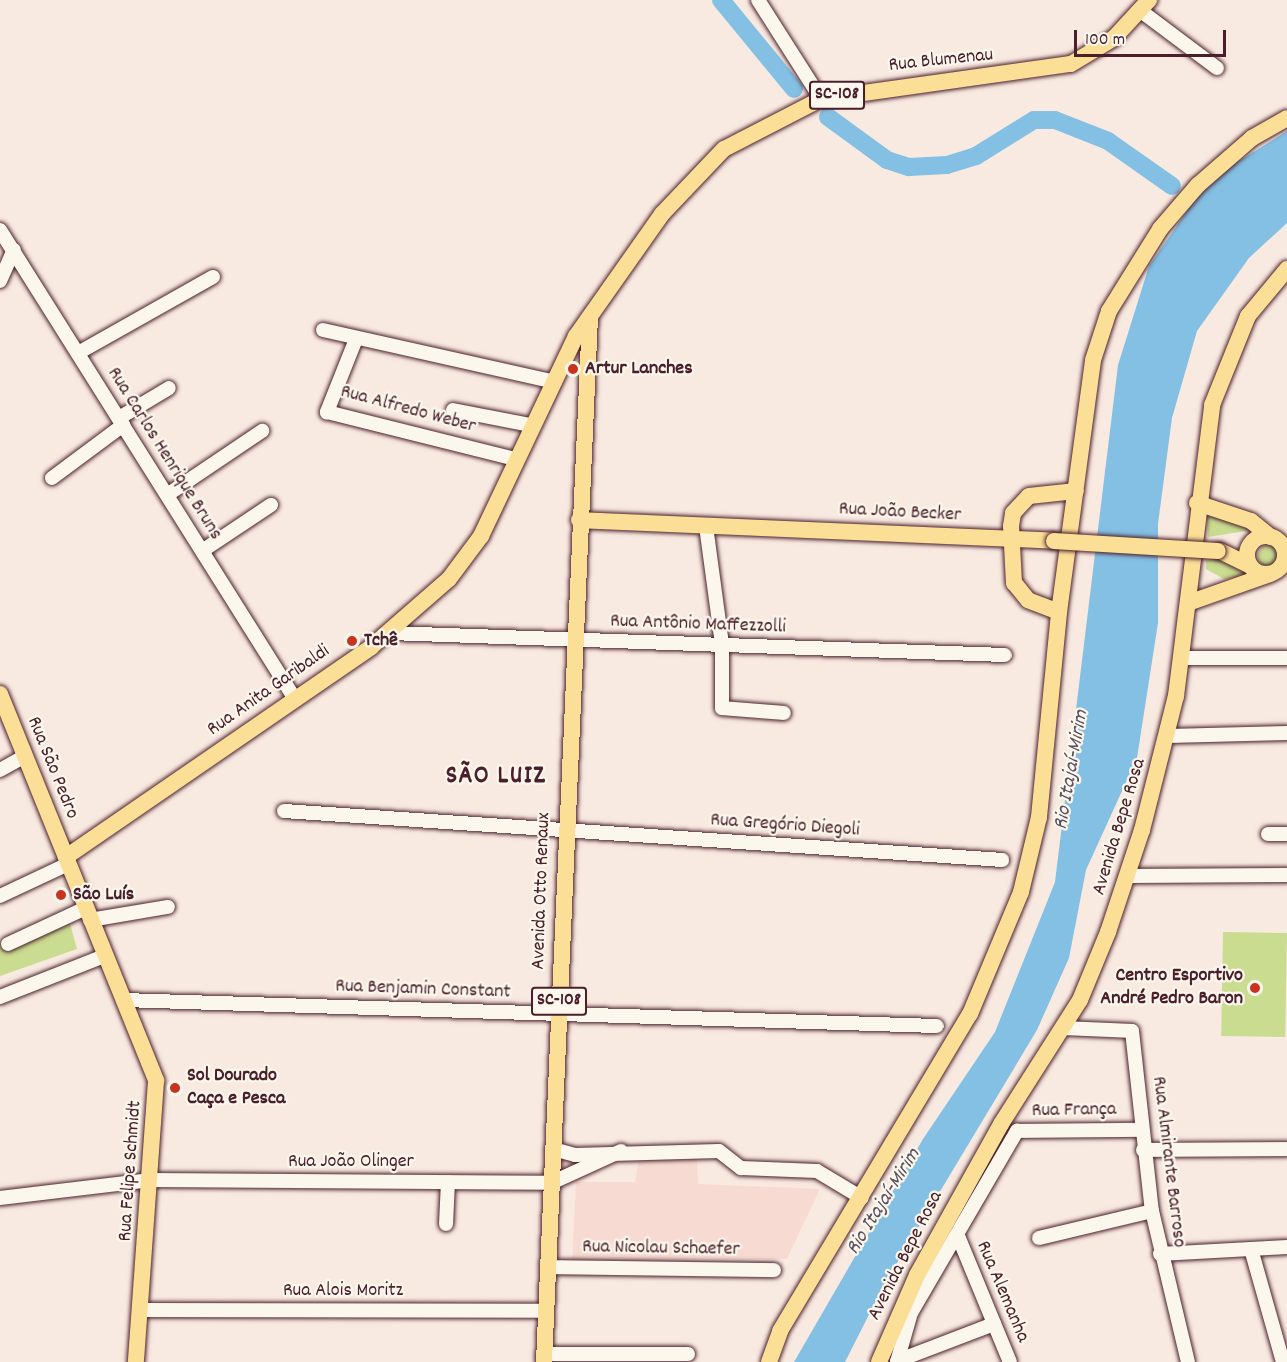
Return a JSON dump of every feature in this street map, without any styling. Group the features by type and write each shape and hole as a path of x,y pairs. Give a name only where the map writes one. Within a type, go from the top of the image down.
{"main road":[{"name":"Rua Blumenau","path":"590,314 702,169 747,135 821,99 1051,69 1103,48 1145,5"},
{"path":"769,1362 780,1331 862,1198 970,1014 1021,892 1039,817 1059,612 1093,360 1123,284 1198,185 1252,138 1287,118"},
{"name":"Avenida Bepe Rosa","path":"879,1362 902,1305 970,1178 1064,1028 1129,876 1168,735 1184,658 1205,435 1221,375 1248,316 1287,269"},
{"name":"Rua Anita Garibaldi","path":"67,861 390,633 462,566 551,381 590,314"},
{"name":"Avenida Otto Renaux","path":"544,1358 579,520 590,314"},
{"path":"563,359 576,354 588,361"},
{"path":"1059,612 1028,600 1014,583 1009,539 1013,513 1022,501 1044,492 1076,491"},
{"path":"1191,602 1280,556 1251,521 1197,503"},
{"name":"Rua João Becker","path":"579,520 1054,541 1219,551 1250,545 1280,556"},
{"path":"1249,566 1250,545"},
{"name":"Rua João Becker","path":"1219,551 1249,566 1280,556"},
{"name":"Rua São Pedro","path":"0,694 67,861"},
{"name":"Rua Felipe Schmidt","path":"67,861 158,1092 136,1362"}],"street":[{"path":"759,0 821,99"},
{"path":"1145,5 1217,68"},
{"name":"Rua Carlos Henrique Bruns","path":"0,230 295,699"},
{"path":"0,281 14,250"},
{"path":"78,353 213,277"},
{"path":"323,330 551,381"},
{"name":"Rua Alfredo Weber","path":"356,339 327,411 515,459"},
{"path":"52,478 121,421 169,387"},
{"path":"453,410 530,425"},
{"path":"167,495 262,431"},
{"path":"202,551 271,505"},
{"path":"706,526 722,645 722,708 784,713"},
{"name":"Rua Antônio Maffezzolli","path":"390,633 1005,655"},
{"path":"1184,658 1287,658"},
{"path":"1168,735 1287,733"},
{"path":"0,770 25,756"},
{"name":"Rua Gregório Diegoli","path":"284,811 1002,860"},
{"path":"1268,834 1287,834"},
{"path":"0,896 67,861"},
{"path":"1129,876 1287,875"},
{"path":"8,944 88,914 168,907"},
{"path":"0,997 104,956"},
{"name":"Rua Benjamin Constant","path":"123,1000 937,1026"},
{"name":"Rua Almirante Barroso","path":"1064,1028 1132,1031 1143,1150 1152,1211 1160,1254 1188,1362"},
{"name":"Rua França","path":"897,1361 912,1313 1017,1131 1141,1130"},
{"path":"553,1149 575,1155 621,1151 719,1150 741,1168 817,1171 862,1198"},
{"path":"1143,1150 1287,1149"},
{"path":"551,1183 621,1151"},
{"name":"Rua João Olinger","path":"0,1198 152,1180 551,1183"},
{"path":"446,1224 448,1182"},
{"path":"1039,1238 1152,1211"},
{"name":"Rua Alemanha","path":"958,1236 1010,1362"},
{"path":"1160,1254 1287,1247"},
{"path":"1251,1249 1283,1362"},
{"name":"Rua Nicolau Schaefer","path":"548,1268 774,1270"},
{"name":"Rua Alois Moritz","path":"141,1310 546,1311"},
{"path":"897,1361 994,1324"},
{"path":"544,1358 688,1354"}],"shaded area":[{"path":"697,1156 698,1184 820,1189 787,1259 572,1260 576,1182 635,1182 639,1157"}],"green space":[{"path":"1215,514 1259,529 1208,537 1207,518"},
{"path":"1269,545 1277,548 1280,556 1277,564 1269,567 1261,564 1258,556 1261,548"},
{"path":"1206,559 1222,559 1253,574 1224,579 1206,569"},
{"path":"66,909 77,949 0,976 0,944"},
{"name":"Centro Esportivo André Pedro Baron","path":"1223,932 1287,933 1285,1037 1221,1036"}],"water":[{"name":"Rio Itajaí-Mirim","path":"1287,131 1287,223 1249,258 1197,331 1172,418 1158,524 1158,623 1137,758 1086,870 1069,958 1037,1030 885,1283 845,1362 794,1362 923,1139 995,1032 1055,882 1118,365 1149,266 1194,201 1231,166"}],"waterway":[{"path":"721,0 794,89"},
{"path":"828,117 887,160 909,167 947,165 976,156 1034,120 1055,120 1108,141 1172,186"}],"place":[{"name":"Artur Lanches","path":"573,369"},
{"name":"Tchê","path":"352,641"},
{"name":"São Luís","path":"61,895"},
{"name":"Centro Esportivo André Pedro Baron","path":"1255,988"},
{"name":"Sol Dourado Caça e Pesca","path":"175,1088"}],"district":[{"name":"SÃO LUIZ","path":"496,777"}]}
